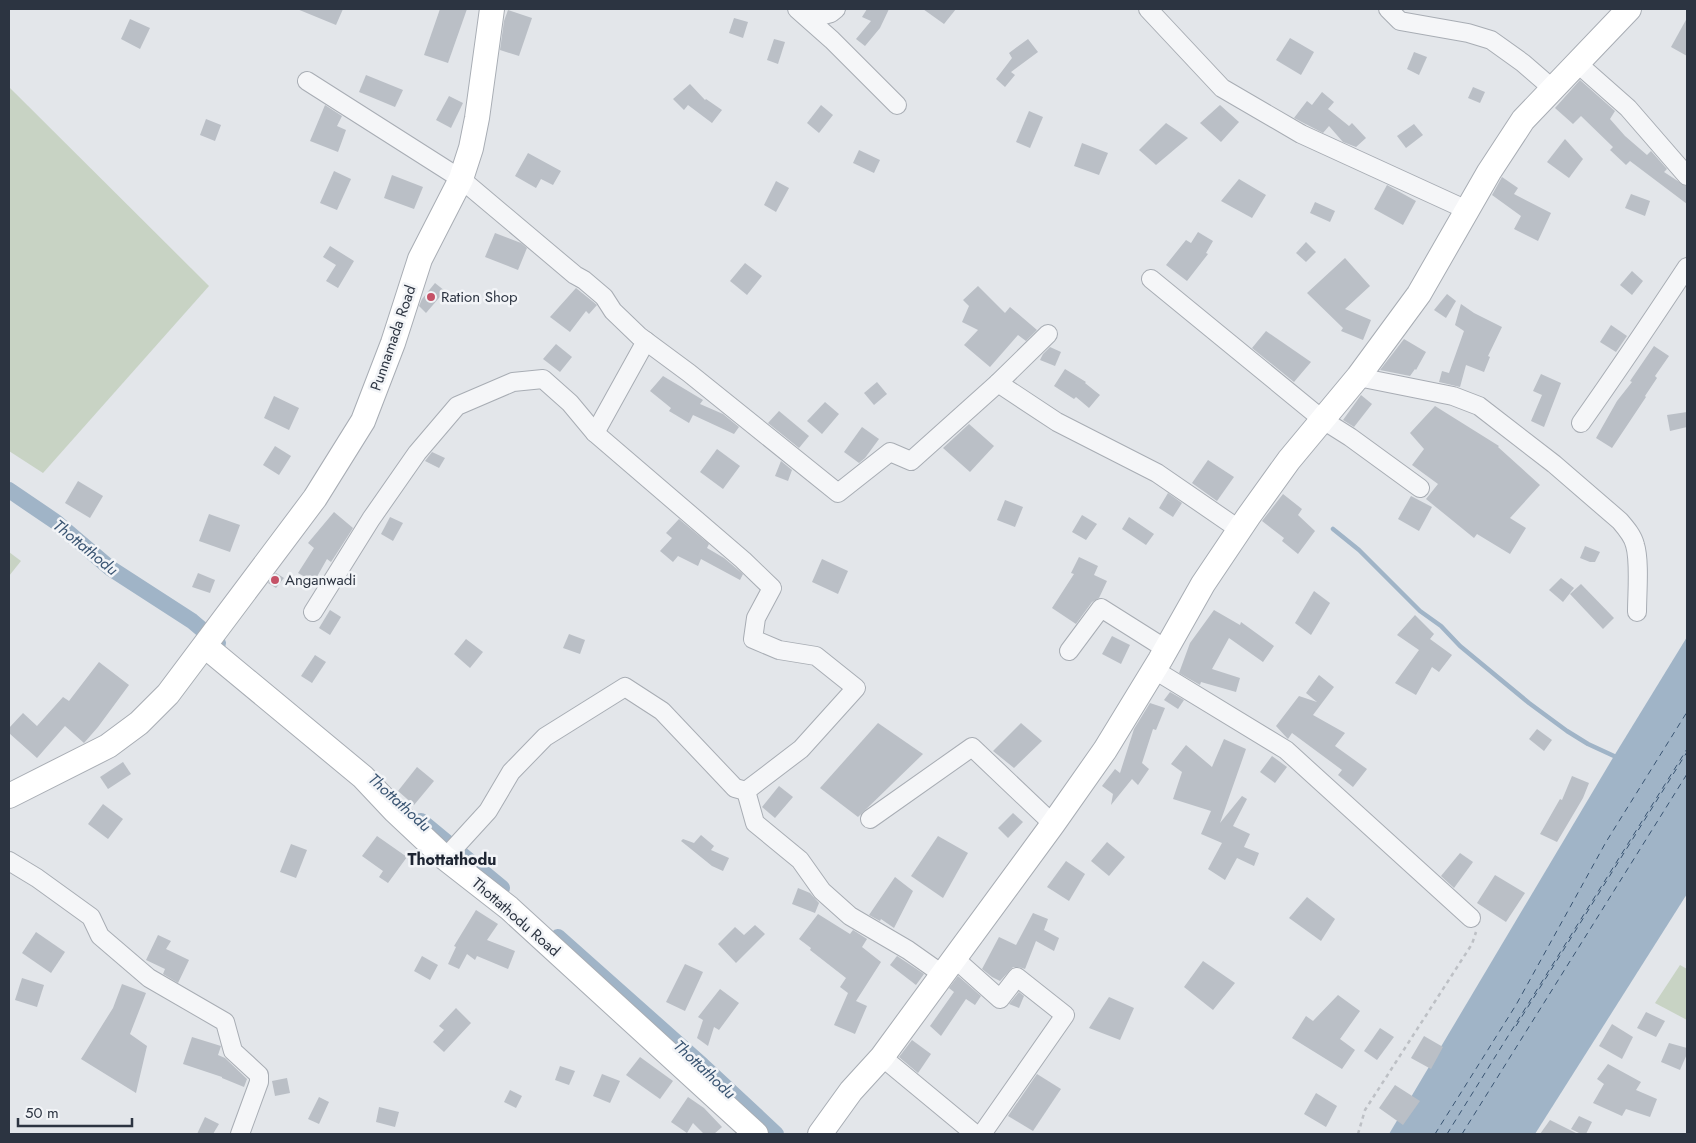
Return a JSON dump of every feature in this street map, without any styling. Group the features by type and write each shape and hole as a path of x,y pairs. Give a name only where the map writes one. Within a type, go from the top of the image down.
{"main road":[{"name":"Punnamada Road","path":"9,796 108,746 132,729 168,694 315,498 363,421 393,343 420,258 460,179 471,148 492,9"},
{"path":"820,1134 851,1090 882,1056 1053,824 1105,750 1203,584 1289,460 1358,377 1418,294 1523,120 1629,9"},
{"name":"Thottathodu Road","path":"209,641 363,777 395,811 450,852 756,1134"}],"street":[{"path":"803,14 831,13 836,9"},
{"path":"1148,9 1222,88 1301,134 1468,210"},
{"path":"1388,9 1400,21 1491,40 1523,63 1553,89"},
{"path":"803,14 897,105"},
{"path":"1577,63 1628,108 1687,176"},
{"path":"307,82 460,179 604,297 613,311 646,341 689,373 838,493 890,452 911,461 998,383 1048,334"},
{"path":"1581,423 1644,333 1655,312 1687,267"},
{"path":"1151,279 1323,420 1350,437 1420,488"},
{"path":"595,432 646,341"},
{"path":"1358,377 1466,400 1479,406 1554,464 1620,521 1629,532 1635,544 1637,560 1637,612"},
{"path":"313,612 371,519 417,453 457,406 514,382 543,379 570,403 595,432 743,560 772,588 756,618 753,640 779,650 816,656 856,688 801,749 746,791"},
{"path":"998,383 1057,422 1157,473 1240,530"},
{"path":"1069,651 1101,608 1166,648"},
{"path":"1153,669 1286,750 1471,918"},
{"path":"450,852 488,811 511,772 545,737 626,687 662,711 735,788 746,791"},
{"path":"870,819 972,747 1053,824"},
{"path":"746,791 755,823 800,860 822,891 850,916 908,950 948,966 1000,999 1017,977 1065,1015 982,1134"},
{"path":"9,861 37,878 91,917 100,936 149,978 225,1022 233,1051 259,1075 259,1082 240,1134"},
{"path":"882,1056 975,1134"}],"path":[{"path":"1358,1134 1365,1110 1475,939 1476,927 1471,918"}],"green space":[{"path":"9,87 209,286 43,473 9,451"},
{"path":"9,552 21,561 9,576"},
{"path":"1680,965 1687,969 1687,1020 1655,1003"}],"water":[{"path":"1687,637 1687,894 1535,1134 1389,1134 1614,756"}],"building":[{"path":"297,9 343,9 336,25"},
{"path":"440,9 467,9 448,63 424,55"},
{"path":"867,9 889,9 880,28 865,46 856,39 871,21 862,17"},
{"path":"923,9 956,9 944,24"},
{"path":"508,10 532,18 519,56 500,50 504,21"},
{"path":"734,18 748,22 743,38 729,33"},
{"path":"1687,18 1687,56 1671,47"},
{"path":"130,19 150,28 140,49 121,39"},
{"path":"1290,38 1314,52 1301,75 1276,60"},
{"path":"774,39 785,42 778,64 767,60"},
{"path":"1028,39 1038,52 1011,72 1015,75 1005,87 996,79 1012,58 1009,53"},
{"path":"1414,52 1427,57 1419,75 1407,69"},
{"path":"366,75 403,90 395,107 359,92"},
{"path":"1580,80 1615,111 1610,119 1625,136 1647,155 1651,151 1667,169 1664,172 1687,187 1687,204 1630,161 1626,165 1610,150 1613,147 1581,116 1573,124 1555,108"},
{"path":"690,84 705,100 722,110 712,123 688,105 684,110 673,99"},
{"path":"1473,87 1485,92 1480,103 1468,98"},
{"path":"1322,92 1334,102 1328,109 1349,126 1352,123 1366,138 1356,147 1343,142 1329,126 1323,133 1294,118 1307,101 1312,105"},
{"path":"449,96 463,103 451,128 436,120"},
{"path":"325,105 342,116 337,126 346,130 338,152 310,141"},
{"path":"821,105 833,115 819,133 807,123"},
{"path":"1220,105 1239,122 1221,142 1200,123"},
{"path":"1029,111 1043,117 1030,148 1016,142"},
{"path":"206,119 221,125 215,141 200,135"},
{"path":"1166,123 1188,138 1156,165 1139,150"},
{"path":"1414,124 1423,135 1406,148 1397,136"},
{"path":"1565,139 1583,159 1569,178 1547,162"},
{"path":"1082,143 1108,153 1099,175 1074,166"},
{"path":"859,150 880,160 874,173 853,163"},
{"path":"528,153 561,171 553,185 541,179 536,188 515,176"},
{"path":"334,171 351,179 337,210 320,203"},
{"path":"392,175 423,187 414,209 384,198"},
{"path":"1502,177 1518,188 1514,194 1551,213 1538,241 1514,229 1521,216 1492,195"},
{"path":"1239,179 1266,195 1252,218 1221,201"},
{"path":"776,181 789,188 776,212 764,205"},
{"path":"1387,185 1416,201 1403,225 1374,209"},
{"path":"1631,194 1650,201 1645,216 1625,208"},
{"path":"1315,202 1335,211 1330,222 1310,213"},
{"path":"1198,232 1213,241 1206,253 1208,254 1187,281 1166,265 1186,240 1191,243"},
{"path":"495,233 521,243 527,248 518,270 485,257"},
{"path":"1306,242 1316,252 1306,262 1296,253"},
{"path":"330,246 354,261 338,288 326,281 336,265 323,257"},
{"path":"1345,258 1370,286 1345,309 1371,320 1363,340 1341,331 1343,328 1307,293"},
{"path":"745,263 762,276 747,295 730,281"},
{"path":"1632,271 1643,281 1632,295 1620,285"},
{"name":"Ration Shop","path":"435,283 445,291 426,313 419,306 422,299"},
{"path":"978,286 1005,313 1010,307 1037,330 1026,341 1018,335 990,367 964,345 978,330 962,322 969,306 963,300"},
{"path":"576,288 597,305 589,314 586,311 570,332 550,317"},
{"path":"1447,294 1456,301 1446,318 1434,310"},
{"path":"1461,304 1502,327 1488,356 1490,357 1484,372 1466,365 1460,387 1439,382 1442,371 1449,373 1464,331 1455,325"},
{"path":"1611,325 1627,336 1616,352 1600,342"},
{"path":"1266,331 1311,362 1294,382 1252,348"},
{"path":"1404,339 1426,352 1416,370 1410,376 1380,370"},
{"path":"556,344 572,357 560,372 543,359"},
{"path":"1654,346 1669,356 1655,376 1657,378 1646,397 1612,448 1596,438 1617,401 1632,382 1630,381"},
{"path":"1050,347 1061,352 1055,366 1040,360"},
{"path":"1065,369 1086,382 1100,395 1089,408 1076,397 1074,399 1054,386"},
{"path":"1541,374 1561,383 1544,427 1531,421 1542,395 1533,391"},
{"path":"663,376 703,400 700,404 723,414 739,427 734,434 693,415 689,423 669,411 671,408 650,391"},
{"path":"877,382 887,394 874,405 864,393"},
{"path":"1361,395 1372,404 1354,427 1343,420"},
{"path":"274,396 299,408 289,430 264,418"},
{"path":"825,402 839,414 822,434 807,421"},
{"path":"1435,406 1499,446 1540,485 1510,518 1526,528 1510,554 1477,534 1474,538 1426,499 1438,484 1412,465 1424,449 1410,433"},
{"path":"779,411 809,436 799,448 768,423"},
{"path":"1687,412 1687,427 1670,431 1667,415"},
{"path":"969,424 994,446 970,472 943,448"},
{"path":"862,427 879,439 859,463 844,452"},
{"path":"275,446 291,456 279,475 263,465"},
{"path":"717,449 740,466 723,489 700,472"},
{"path":"432,452 445,458 439,468 425,461"},
{"path":"1208,460 1234,477 1217,501 1192,483"},
{"path":"781,461 792,470 788,481 775,476"},
{"path":"78,481 103,496 90,518 65,503"},
{"path":"1168,493 1182,503 1173,517 1159,508"},
{"path":"1283,494 1302,509 1298,515 1315,531 1298,554 1282,541 1284,538 1262,521"},
{"path":"1411,496 1432,507 1419,531 1398,519"},
{"path":"1005,500 1023,507 1015,527 997,520"},
{"path":"334,512 353,528 331,562 327,559 314,582 298,573 314,548 308,543"},
{"path":"209,514 240,525 230,552 199,541"},
{"path":"1082,515 1097,524 1086,540 1072,532"},
{"path":"390,517 403,523 393,541 381,534"},
{"path":"1129,517 1154,534 1146,545 1122,529"},
{"path":"679,519 709,544 707,548 724,558 743,574 740,580 701,559 698,566 678,556 673,562 660,551 672,538 666,533"},
{"path":"1585,546 1600,552 1595,562 1580,558"},
{"path":"1079,557 1098,566 1094,575 1107,581 1099,598 1092,602 1076,624 1052,608 1074,574 1071,573"},
{"path":"822,559 848,571 838,594 812,582"},
{"path":"198,573 215,580 210,593 192,587"},
{"name":"Anganwadi","path":"276,573 284,578 276,588 268,583"},
{"path":"1561,578 1574,588 1563,602 1549,590"},
{"path":"1581,584 1614,618 1603,629 1570,594"},
{"path":"1314,591 1330,603 1311,635 1295,623"},
{"path":"330,610 341,617 330,635 319,628"},
{"path":"1214,610 1240,625 1241,622 1274,646 1263,662 1229,638 1212,669 1240,678 1236,692 1201,682 1200,685 1179,673 1190,643"},
{"path":"1415,615 1434,634 1430,639 1452,655 1439,672 1432,667 1416,695 1395,683 1419,650 1397,635"},
{"path":"569,634 585,640 580,654 563,648"},
{"path":"1112,636 1130,645 1121,664 1102,654"},
{"path":"466,639 483,652 470,668 454,654"},
{"path":"315,655 326,662 312,683 301,676"},
{"path":"99,662 129,685 84,743 65,726 37,758 9,733 9,728 23,713 37,726 63,697 69,701"},
{"path":"1319,675 1334,687 1313,715 1345,733 1335,746 1367,769 1353,787 1338,775 1342,770 1292,733 1288,739 1276,726 1299,696 1317,702 1306,693"},
{"path":"1170,692 1184,700 1178,709 1164,700"},
{"path":"1150,703 1165,708 1156,730 1153,729 1142,763 1149,769 1138,785 1132,779 1111,805 1113,794 1102,786 1115,769 1120,773 1134,729"},
{"path":"878,723 923,754 858,817 820,788"},
{"path":"1021,723 1042,741 1014,768 993,751"},
{"path":"1537,729 1552,740 1544,751 1529,739"},
{"path":"1224,739 1246,749 1220,823 1242,796 1247,799 1233,826 1250,834 1244,847 1259,853 1254,866 1237,858 1225,880 1208,869 1222,843 1201,834 1211,811 1173,799 1182,772 1171,764 1186,745 1212,767"},
{"path":"1272,756 1287,767 1275,783 1260,772"},
{"path":"123,762 131,774 108,789 100,777"},
{"path":"417,767 434,781 414,805 398,791"},
{"path":"1572,776 1589,783 1583,798 1557,842 1540,834 1560,799 1562,800"},
{"path":"779,786 793,797 775,818 762,807"},
{"path":"103,804 123,819 108,839 88,824"},
{"path":"1013,813 1023,822 1008,838 998,828"},
{"path":"701,835 714,846 711,850 729,858 723,871 712,866 681,841 683,839 694,843"},
{"path":"377,836 407,857 388,883 379,877 383,871 362,856"},
{"path":"938,836 968,853 943,898 911,876"},
{"path":"1107,842 1125,857 1109,876 1091,861"},
{"path":"291,844 307,850 296,878 280,872"},
{"path":"1460,853 1473,862 1454,888 1441,876"},
{"path":"1066,861 1085,874 1069,901 1047,887"},
{"path":"1495,875 1525,893 1506,922 1477,903"},
{"path":"895,877 913,891 894,928 881,919 880,921 869,915"},
{"path":"798,888 810,893 819,903 815,913 792,904"},
{"path":"1307,897 1335,919 1321,941 1289,918"},
{"path":"476,910 498,924 487,940 515,951 508,969 477,956 475,960 467,954 459,969 448,964 456,947 454,946"},
{"path":"1033,913 1048,919 1044,930 1059,938 1054,951 1036,941 1025,969 1013,967 1000,981 992,977 982,969 999,937 1016,945"},
{"path":"818,914 850,934 853,930 867,939 862,947 881,962 856,1001 867,1006 855,1034 834,1025 848,993 840,987 846,978 799,939"},
{"path":"755,925 765,934 736,963 718,944 735,927 744,935"},
{"path":"36,932 65,952 51,973 22,953"},
{"path":"158,935 171,941 166,949 189,960 178,983 163,974 165,969 146,960"},
{"path":"422,956 438,965 430,980 414,971"},
{"path":"897,956 924,974 916,985 890,965"},
{"path":"1203,961 1235,983 1213,1010 1184,987"},
{"path":"685,964 703,972 685,1011 666,1002"},
{"path":"958,976 981,996 975,1005 966,999 941,1036 930,1026 954,992 949,988"},
{"path":"22,978 44,985 37,1007 15,1000"},
{"path":"122,984 146,993 130,1034 147,1046 136,1093 81,1059 113,1008"},
{"path":"720,989 739,1003 719,1030 714,1027 708,1046 697,1038 703,1020 698,1017"},
{"path":"1019,992 1024,996 1019,1008 1009,1004"},
{"path":"1338,995 1360,1011 1340,1039 1355,1050 1342,1069 1292,1038 1306,1016 1313,1021"},
{"path":"1109,997 1134,1008 1120,1040 1089,1028"},
{"path":"456,1008 471,1023 444,1052 433,1042 444,1030 439,1026"},
{"path":"1646,1012 1665,1021 1656,1037 1637,1028"},
{"path":"1612,1024 1633,1037 1622,1059 1599,1046"},
{"path":"1380,1028 1394,1037 1377,1060 1364,1051"},
{"path":"1424,1036 1443,1047 1431,1069 1411,1058"},
{"path":"192,1037 221,1046 218,1055 225,1058 247,1079 244,1087 222,1077 183,1064"},
{"path":"912,1040 931,1054 918,1073 899,1057"},
{"path":"1669,1043 1687,1048 1687,1054 1680,1070 1661,1062"},
{"path":"640,1057 673,1081 660,1099 626,1075"},
{"path":"1608,1064 1641,1082 1636,1090 1657,1099 1650,1117 1626,1109 1622,1116 1593,1103 1604,1084 1597,1079"},
{"path":"560,1066 575,1071 569,1085 555,1080"},
{"path":"602,1074 620,1081 610,1103 593,1096"},
{"path":"1037,1074 1061,1089 1033,1131 1008,1116"},
{"path":"287,1078 290,1093 275,1096 272,1081"},
{"path":"1395,1085 1420,1101 1403,1125 1379,1108"},
{"path":"510,1090 522,1096 516,1108 504,1102"},
{"path":"1316,1093 1337,1106 1326,1127 1304,1114"},
{"path":"319,1097 329,1102 319,1124 308,1119"},
{"path":"688,1097 704,1108 722,1127 714,1134 704,1134 693,1123 687,1133 671,1122"},
{"path":"379,1107 399,1112 395,1127 376,1122"},
{"path":"1579,1116 1592,1122 1586,1134 1581,1134 1571,1129"},
{"path":"205,1117 219,1124 213,1134 197,1134"},
{"path":"1550,1120 1578,1134 1540,1134"}],"waterway":[{"name":"Thottathodu","path":"9,490 56,522 110,568 192,621 218,643"},
{"path":"1333,529 1359,550 1420,611 1441,626 1460,646 1529,703 1567,731 1588,744 1614,756"},
{"name":"Thottathodu","path":"421,821 502,888"},
{"name":"Thottathodu","path":"558,937 702,1065 776,1134"}],"ferry route":[{"path":"1435,1134 1516,1005 1606,842 1687,712"},
{"path":"1447,1134 1687,749"},
{"path":"1516,1026 1687,752"},
{"path":"1462,1134 1687,774"}],"place":[{"name":"Ration Shop","path":"431,297"},
{"name":"Anganwadi","path":"275,580"}],"district":[{"name":"Thottathodu","path":"452,859"}]}
